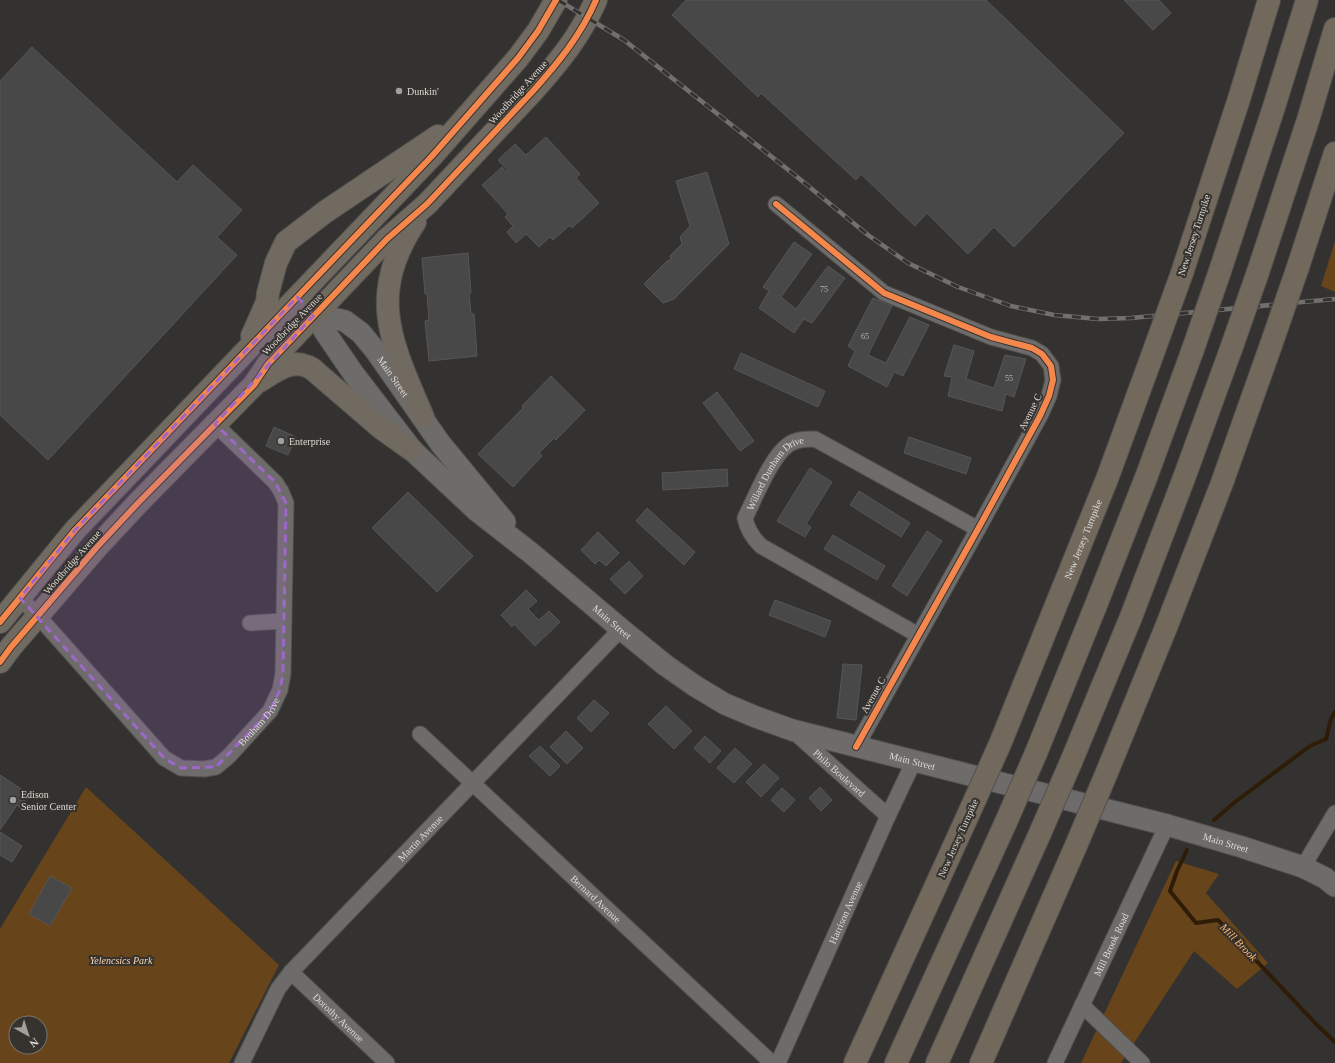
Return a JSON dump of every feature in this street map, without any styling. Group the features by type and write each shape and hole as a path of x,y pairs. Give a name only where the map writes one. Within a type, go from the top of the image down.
{"highway":[{"name":"New Jersey Turnpike","path":"855,1063 970,813 1000,744 1107,479 1182,273 1239,99 1269,0"},
{"path":"896,1063 1036,753 1148,475 1219,274 1274,107 1306,0"},
{"path":"937,1063 1041,831 1131,617 1184,478 1258,272 1308,120 1335,29"},
{"path":"981,1063 1078,841 1167,626 1222,483 1298,267 1335,153"}],"main road":[{"name":"Woodbridge Avenue","path":"0,622 75,530 432,156 518,58 538,32 556,0"},
{"path":"592,9 602,0"},
{"name":"Woodbridge Avenue","path":"0,662 10,647 107,536 254,385 268,364 315,314 387,239 427,204 550,73 576,38 592,9"},
{"path":"243,353 267,302 276,263 286,242 325,212 431,141 474,107"},
{"path":"423,417 397,354 390,326 387,302 389,278 395,258 406,236 427,204"},
{"path":"276,263 297,297"},
{"name":"Main Street","path":"297,297 315,314 325,332 353,373 412,450 477,511 531,553 620,629 665,665 719,701 756,717 792,730 1167,825 1242,847 1303,867 1325,878 1335,886"},
{"name":"Main Street","path":"315,314 345,321 360,333 375,350 440,443 531,553"},
{"path":"254,385 280,369 296,364 306,366 317,372 381,428 412,450"}],"street":[{"name":"Avenue C","path":"776,204 884,293 991,337 1032,348 1042,354 1051,366 1053,380 1049,396 1040,416 856,746"},
{"name":"Bonham Drive","path":"20,598 38,616 164,758 182,768 204,769 216,767 229,756 270,711 280,690 283,674 286,503 275,482 215,424"},
{"name":"Willard Dunham Drive","path":"918,635 762,546 756,541 744,518 777,455 789,444 802,439 815,439 978,529"},
{"path":"250,623 284,621"},
{"name":"Martin Avenue","path":"242,1063 278,989 292,972 620,629"},
{"name":"Philo Boulevard","path":"792,730 888,816"},
{"name":"Bernard Avenue","path":"420,734 772,1063"},
{"name":"Harrison Avenue","path":"778,1063 914,761"},
{"path":"1303,867 1335,813"},
{"name":"Mill Brook Road","path":"1055,1063 1167,825"},
{"name":"Dorothy Avenue","path":"292,972 387,1063"},
{"path":"1082,1005 1142,1063"}],"highlighted area":[{"path":"297,297 315,314 215,424 275,482 286,503 283,674 280,690 270,711 216,767 181,768 164,758 20,598 75,530"}],"green space":[{"path":"1335,241 1335,292 1321,286"},
{"name":"Yelencsics Park","path":"86,787 279,965 229,1063 0,1063 0,929"},
{"path":"1176,861 1219,874 1206,893 1268,963 1237,989 1194,951 1121,1063 1081,1063"}],"building":[{"path":"686,0 986,0 1124,133 1014,247 994,227 968,254 927,213 915,226 861,174 856,180 761,93 758,97 672,15"},
{"path":"1124,0 1159,0 1171,13 1153,30"},
{"path":"32,47 177,182 193,165 242,210 217,237 237,255 48,460 0,415 0,81"},
{"path":"546,137 580,174 576,178 599,203 572,228 570,225 553,240 550,237 539,247 526,234 516,243 507,232 513,226 505,217 508,214 482,185 502,167 506,172 508,171 498,160 515,144 526,155"},
{"path":"707,172 729,244 674,299 663,303 644,284 667,261 671,259 670,256 682,244 680,237 690,226 676,181"},
{"path":"794,242 812,254 781,297 796,309 828,266 845,278 812,323 804,319 794,333 759,308 769,291 763,287"},
{"path":"468,253 471,293 469,293 471,314 474,314 477,356 429,361 425,321 429,320 422,258"},
{"path":"873,298 892,306 868,355 886,363 910,317 929,325 903,376 894,372 887,387 848,366 855,351 848,346"},
{"path":"954,345 974,351 966,379 994,388 1005,355 1026,359 1014,397 1006,394 1002,411 948,396 952,377 944,376"},
{"path":"741,353 825,391 818,407 734,369"},
{"path":"551,376 585,410 556,440 554,438 539,453 542,456 513,487 478,454 523,408 522,406"},
{"path":"717,392 754,441 740,451 703,403"},
{"name":"Enterprise","path":"274,427 296,437 288,455 266,446"},
{"path":"909,437 971,458 966,474 904,453"},
{"path":"810,468 832,482 806,524 811,527 805,537 777,521"},
{"path":"727,469 728,486 663,490 662,473"},
{"path":"859,491 910,523 901,537 850,505"},
{"path":"408,492 473,556 437,592 372,528"},
{"path":"647,508 695,552 684,565 636,521"},
{"path":"927,531 942,541 907,596 892,586"},
{"path":"598,532 619,553 606,566 599,560 595,564 581,550"},
{"path":"833,535 885,566 877,580 824,549"},
{"path":"629,561 643,576 625,594 610,579"},
{"path":"526,590 537,601 528,609 539,620 549,611 560,622 535,646 514,624 512,627 501,615"},
{"path":"775,600 831,621 825,637 769,615"},
{"path":"843,664 862,665 856,720 837,718"},
{"path":"594,700 609,713 591,732 577,718"},
{"path":"666,706 692,731 674,749 648,724"},
{"path":"566,731 583,748 567,764 550,747"},
{"path":"705,736 721,751 710,763 694,748"},
{"path":"540,746 560,766 550,776 529,756"},
{"path":"735,748 752,764 734,783 717,768"},
{"path":"764,764 779,778 761,797 746,782"},
{"name":"Edison Senior Center","path":"0,775 29,794 20,808 17,805 0,830"},
{"path":"820,787 832,800 821,811 809,798"},
{"path":"782,788 795,800 784,812 771,800"},
{"name":"Edison Senior Center","path":"0,832 22,846 12,862 0,855"},
{"path":"50,876 72,888 50,926 29,914"}],"waterway":[{"name":"Mill Brook","path":"1214,820 1235,802 1310,746 1326,739 1331,719 1335,712"},
{"name":"Mill Brook","path":"1187,850 1170,891 1196,923 1218,920 1316,1024 1335,1042"}],"railway":[{"path":"558,0 624,40 868,235 908,263 958,287 1011,306 1054,315 1098,319 1131,318 1335,299"}],"cycle path":[{"path":"0,622 75,530 432,156 518,58 538,31 556,0"},
{"path":"0,662 11,647 97,547 138,503 254,385 268,364 387,239 427,204 533,91 576,37 596,0"},
{"path":"776,204 884,293 991,337 1032,348 1042,354 1051,366 1053,380 1049,396 1040,416 856,747"}],"place":[{"name":"Dunkin'","path":"399,91"},
{"name":"Enterprise","path":"281,441"},
{"name":"Edison Senior Center","path":"13,800"}]}
